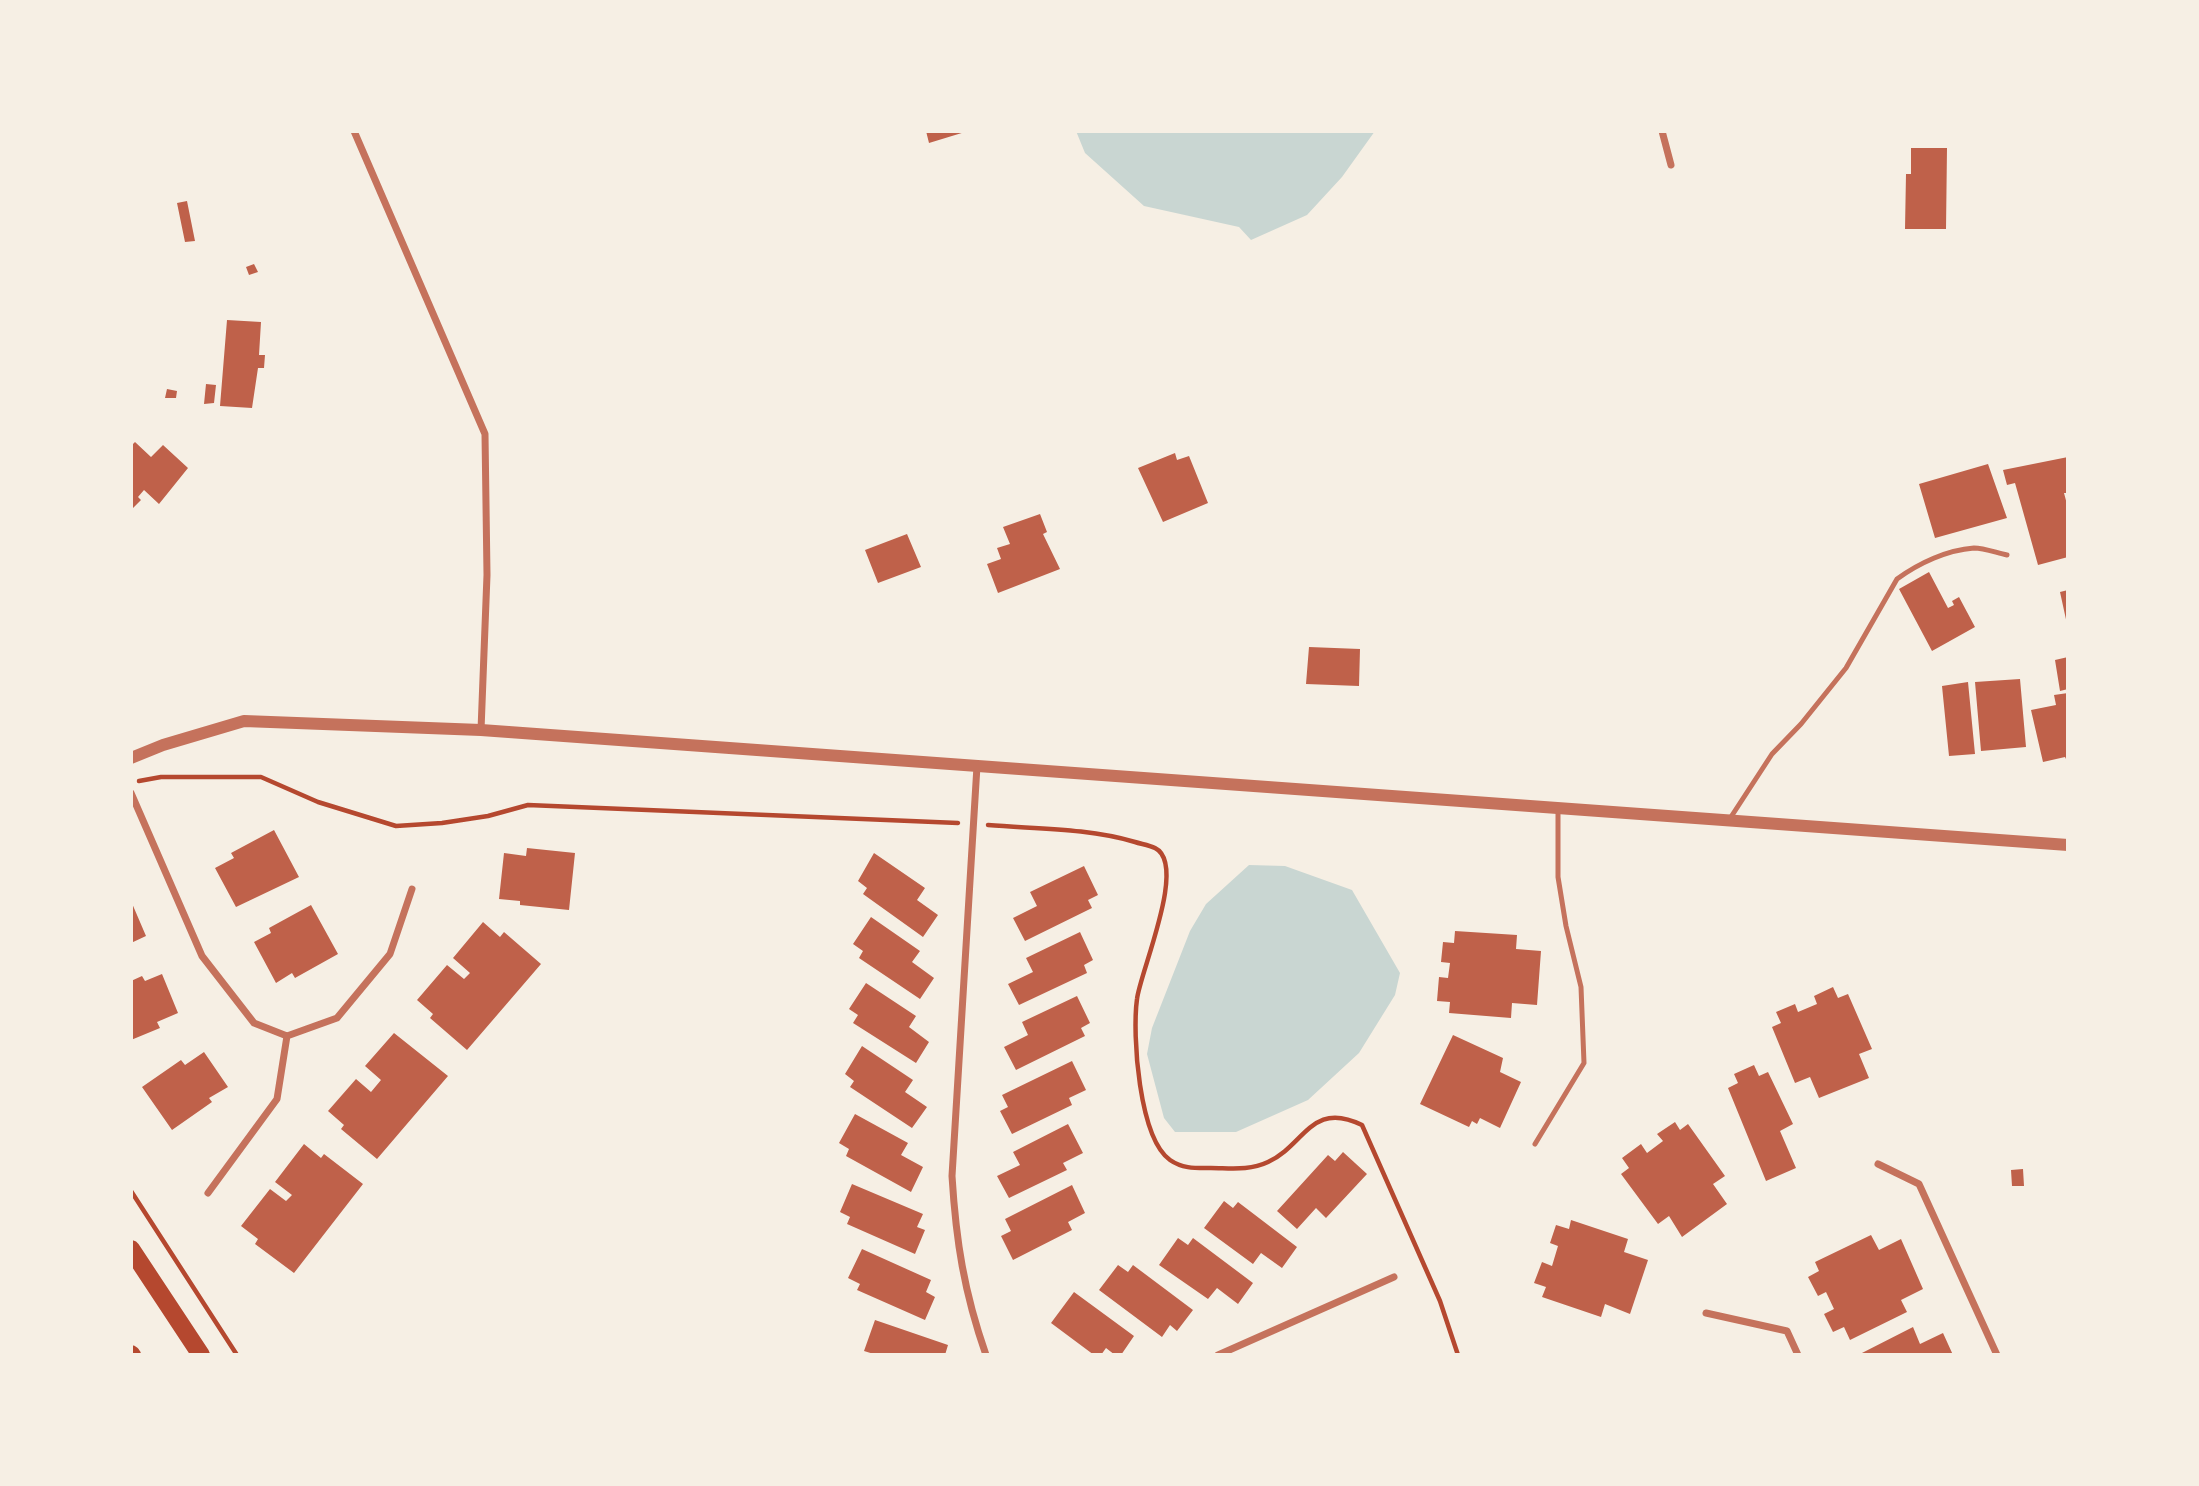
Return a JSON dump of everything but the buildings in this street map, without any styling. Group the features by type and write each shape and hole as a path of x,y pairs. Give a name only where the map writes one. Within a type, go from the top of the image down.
{"main road":[{"path":"131,1249 201,1355"}],"street":[{"path":"354,131 485,434 487,575 481,730"},
{"path":"1662,131 1671,165"},
{"path":"131,758 244,721 481,730 2068,845"},
{"path":"977,766 952,1176 955,1230 963,1280 986,1355"},
{"path":"131,793 202,956 254,1023 287,1036 337,1018 390,954 412,888"},
{"path":"208,1193 276,1099 287,1036"},
{"path":"1878,1164 1919,1184 1997,1355"},
{"path":"1218,1355 1394,1277"},
{"path":"1706,1313 1787,1331 1798,1355"}],"lane":[{"path":"1729,820 1772,754 1801,724 1846,668 1897,579 1910,569 1947,554 1976,548 2007,555"},
{"path":"1535,1144 1584,1063 1581,987 1566,926 1558,877 1558,808"}],"path":[{"path":"131,783 161,777 261,777 318,802 396,826 488,816 528,805 974,824 1108,834 1157,848 1165,856 1167,868 1159,931 1137,996 1135,1028 1146,1117 1156,1145 1179,1167 1250,1169 1277,1156 1322,1118 1349,1118 1362,1125 1440,1301 1458,1355"},
{"path":"131,1191 237,1355"}],"shaded area":[{"path":"1076,131 1375,131 1342,177 1307,215 1251,240 1239,227 1144,206 1085,153"},
{"path":"1249,865 1285,866 1352,890 1400,973 1395,995 1359,1053 1308,1100 1236,1132 1175,1132 1164,1118 1147,1054 1152,1028 1190,931 1206,904"}]}
